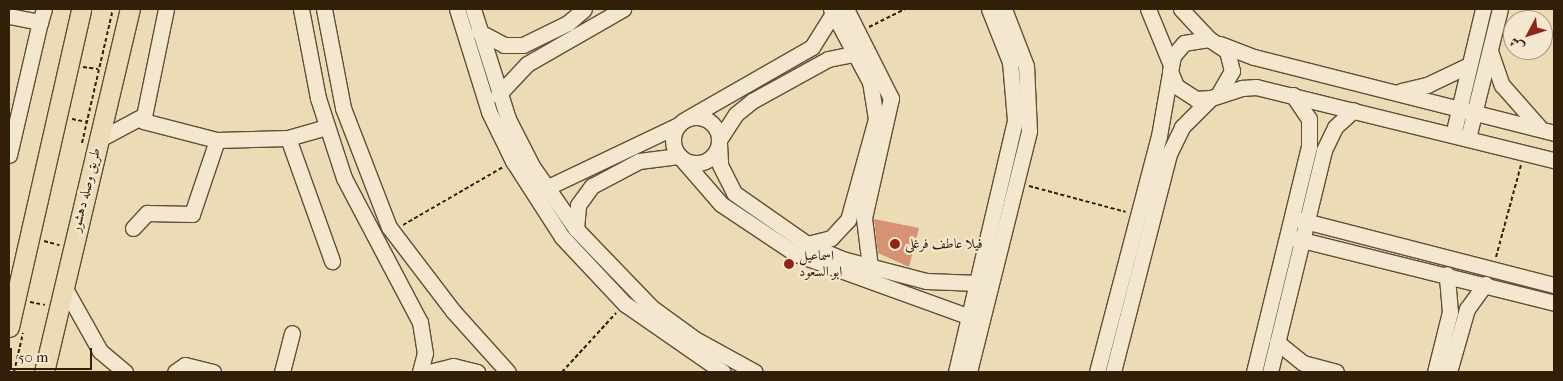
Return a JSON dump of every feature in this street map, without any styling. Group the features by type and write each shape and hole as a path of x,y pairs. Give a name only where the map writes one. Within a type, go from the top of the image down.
{"main road":[{"path":"9,327 81,9"},
{"name":"طريق وصله دهشور","path":"44,372 63,285 130,9"}],"street":[{"path":"98,140 141,117 166,9"},
{"path":"301,9 326,127 363,221 420,322 424,353 420,372"},
{"path":"324,9 343,108 366,175 392,231 453,311 506,371"},
{"path":"457,9 478,86 513,161 562,237 625,304 723,372"},
{"path":"473,9 498,95 546,188 576,229 651,307 695,339 755,372"},
{"path":"478,31 504,45 523,45 568,23 584,9"},
{"path":"498,95 527,64 623,9"},
{"path":"956,372 1015,120 1010,62 989,9"},
{"path":"969,372 1018,183 1029,131 1030,98 1022,51 1004,9"},
{"path":"1148,9 1176,86 1188,97 1215,97 1256,87 1554,160"},
{"path":"1113,372 1169,154 1182,127 1215,97 1232,71 1215,42 1181,9"},
{"path":"1453,135 1483,9"},
{"path":"1468,138 1500,9"},
{"path":"546,188 683,122 812,47 825,32 836,10"},
{"path":"836,10 858,33 891,98 864,218 870,267"},
{"path":"807,244 831,238 848,220 874,128 874,91 853,54 836,10"},
{"path":"9,16 42,16 13,114 9,155"},
{"path":"1098,372 1138,215 1170,68 1184,43 1215,42 1254,57 1398,91 1548,132"},
{"path":"1490,49 1502,85 1548,132"},
{"path":"576,229 578,205 592,186 639,161 680,157 694,163 708,160 736,114 752,101 828,60 853,54"},
{"path":"1398,91 1428,85 1469,65"},
{"path":"1270,372 1299,220 1311,133 1303,106 1294,96"},
{"path":"1299,220 1328,138 1354,110"},
{"path":"141,117 150,127 217,140 288,138 326,127"},
{"path":"683,122 709,121 719,142 720,165 734,193 807,244 870,267 939,284 978,283"},
{"path":"683,122 673,141 680,157 720,204 796,254 970,317"},
{"path":"288,138 332,261"},
{"path":"133,228 148,213 192,214 217,140"},
{"path":"1299,220 1554,285"},
{"path":"1295,238 1447,274 1554,302"},
{"path":"1254,372 1295,238"},
{"path":"1435,372 1450,312 1447,274"},
{"path":"1449,372 1467,309 1485,284"},
{"path":"63,285 100,352 125,372"},
{"path":"282,372 292,332"},
{"path":"1277,342 1303,363 1336,372"},
{"path":"175,372 185,365 213,372"},
{"path":"429,372 453,366 477,372"}],"path":[{"path":"858,33 905,9"},
{"path":"83,67 98,69"},
{"path":"72,119 86,122"},
{"path":"1493,269 1524,152"},
{"path":"392,231 513,161"},
{"path":"1018,183 1138,215"},
{"path":"44,241 59,245"},
{"path":"30,302 45,305"},
{"path":"562,372 625,304"}],"building":[{"name":"فيلا عاطف فرغلى","path":"874,219 919,228 909,267 878,253"}],"place":[{"name":"فيلا عاطف فرغلى","path":"895,244"},
{"name":"اسماعيل ابو السعود","path":"789,264"}]}
